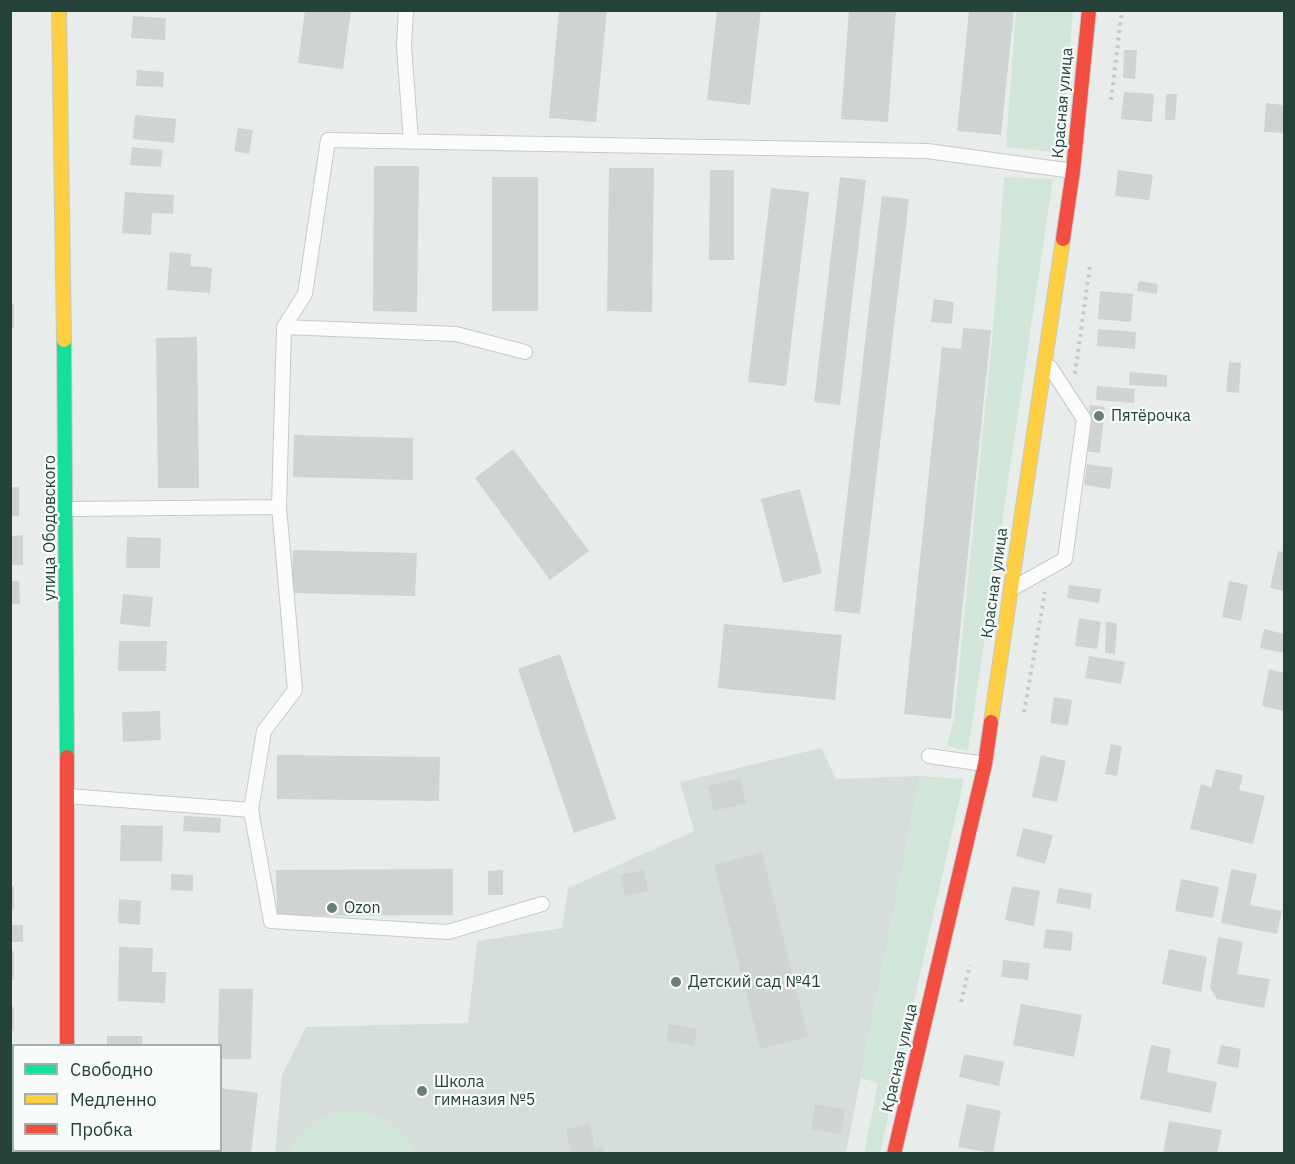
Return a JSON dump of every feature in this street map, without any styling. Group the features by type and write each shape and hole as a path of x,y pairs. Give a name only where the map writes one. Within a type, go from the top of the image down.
{"main road":[{"name":"улица Ободовского","path":"59,10 67,509 67,1044"},
{"name":"Красная улица","path":"894,1154 985,764 1073,171 1089,10"}],"lane":[{"path":"406,10 404,46 411,141"},
{"path":"542,904 448,932 271,921 251,810 264,731 295,690 279,507 284,327 305,294 328,140 927,151 1073,171"},
{"path":"284,327 456,334 525,352"},
{"path":"1011,589 1065,559 1084,419 1045,361"},
{"path":"67,509 279,507"},
{"path":"929,756 985,764"},
{"path":"67,796 251,810"}],"shaded area":[{"name":"Детский сад №41","path":"821,748 836,779 920,776 846,1153 275,1154 282,1075 306,1027 468,1023 477,941 562,928 568,888 694,831 680,782"}],"green space":[{"path":"1016,11 1073,11 1062,138 1053,152 1006,147"},
{"path":"1004,177 1053,179 968,751 947,746 954,718 993,330"},
{"path":"920,776 964,779 880,1153 864,1153 878,1083 861,1078"},
{"path":"354,1111 370,1113 391,1122 407,1138 415,1153 289,1153 296,1139 312,1123 331,1113"}],"building":[{"path":"305,10 351,10 343,69 298,63"},
{"path":"559,10 607,10 596,122 549,118"},
{"path":"717,10 761,10 750,105 707,100"},
{"path":"849,10 896,10 888,122 841,119"},
{"path":"969,10 1014,10 1001,135 957,131"},
{"path":"133,16 166,18 165,40 131,38"},
{"path":"1124,50 1137,50 1135,79 1123,78"},
{"path":"137,70 164,72 163,87 136,86"},
{"path":"1124,92 1154,94 1152,122 1121,119"},
{"path":"1166,94 1177,94 1175,120 1165,120"},
{"path":"1266,103 1284,105 1284,133 1264,132"},
{"path":"135,115 176,119 174,143 133,139"},
{"path":"238,128 253,130 249,154 234,151"},
{"path":"132,147 163,150 161,167 130,165"},
{"path":"374,166 419,166 417,312 373,311"},
{"path":"609,168 654,168 652,312 607,311"},
{"path":"710,170 734,170 734,260 709,260"},
{"path":"1118,170 1153,175 1149,200 1115,196"},
{"path":"492,177 538,177 538,311 492,311"},
{"path":"840,177 866,180 840,405 814,402"},
{"path":"771,188 809,192 786,386 748,382"},
{"path":"125,192 174,195 173,214 152,213 151,235 122,233"},
{"path":"882,196 909,199 860,614 834,611"},
{"path":"170,252 191,254 190,266 212,268 210,293 167,290"},
{"path":"1139,281 1158,284 1157,294 1137,291"},
{"path":"1100,291 1133,294 1131,322 1098,319"},
{"path":"934,299 954,302 952,324 931,322"},
{"path":"10,304 14,304 14,328 10,328"},
{"path":"963,328 991,330 951,719 904,714 942,347 961,349"},
{"path":"1098,329 1136,332 1135,349 1097,346"},
{"path":"197,337 199,488 158,488 156,338"},
{"path":"1229,362 1241,363 1239,393 1226,392"},
{"path":"1130,372 1167,375 1167,387 1129,385"},
{"path":"1097,386 1135,389 1134,403 1096,400"},
{"path":"1090,405 1105,407 1100,453 1084,451"},
{"path":"294,435 413,438 413,480 293,477"},
{"path":"513,449 589,551 550,580 475,478"},
{"path":"1087,464 1113,468 1110,489 1084,485"},
{"path":"10,487 19,487 19,516 10,516"},
{"path":"800,489 822,573 783,583 761,499"},
{"path":"23,535 23,565 10,565 10,536"},
{"path":"127,537 161,538 160,568 126,568"},
{"path":"293,550 417,553 415,596 292,593"},
{"path":"1278,551 1284,552 1284,591 1270,588"},
{"path":"10,581 19,581 20,604 10,604"},
{"path":"1229,581 1248,585 1241,621 1222,617"},
{"path":"1069,585 1101,589 1099,603 1067,598"},
{"path":"123,594 153,597 150,627 120,624"},
{"path":"1079,618 1101,622 1097,649 1075,646"},
{"path":"1106,622 1117,623 1115,654 1105,653"},
{"path":"724,624 842,635 835,700 718,688"},
{"path":"1264,629 1284,634 1284,653 1260,648"},
{"path":"119,641 167,641 166,671 118,671"},
{"path":"560,654 616,819 574,833 518,669"},
{"path":"1089,656 1125,662 1121,684 1085,678"},
{"path":"1269,669 1284,673 1284,711 1262,706"},
{"path":"1054,697 1072,700 1068,726 1050,723"},
{"path":"160,711 161,740 123,742 122,712"},
{"path":"1111,744 1122,746 1117,776 1105,774"},
{"path":"277,755 440,757 439,801 277,799"},
{"path":"1041,755 1066,761 1057,802 1032,797"},
{"path":"1216,769 1243,775 1239,790 1265,796 1253,844 1190,829 1201,784 1211,787"},
{"path":"740,778 746,803 714,811 708,786"},
{"path":"184,816 221,818 220,833 183,831"},
{"path":"121,825 163,826 162,861 120,861"},
{"path":"1023,828 1053,835 1045,864 1016,856"},
{"path":"762,852 808,1037 760,1049 714,865"},
{"path":"453,869 453,915 277,916 276,870"},
{"path":"1231,869 1257,874 1250,905 1282,911 1277,934 1221,923"},
{"path":"503,870 503,895 488,895 488,871"},
{"path":"644,870 648,891 625,896 620,875"},
{"path":"171,874 193,875 193,891 171,890"},
{"path":"1181,879 1219,887 1213,918 1175,911"},
{"path":"10,886 14,886 14,909 10,909"},
{"path":"1012,886 1040,891 1034,926 1005,920"},
{"path":"1059,888 1092,894 1090,909 1056,903"},
{"path":"119,899 141,901 140,925 118,923"},
{"path":"10,925 23,925 23,942 10,942"},
{"path":"1046,929 1073,932 1071,951 1043,948"},
{"path":"1218,937 1243,942 1237,974 1270,979 1264,1008 1217,999 1210,988"},
{"path":"119,947 153,948 152,972 166,972 165,1003 118,1001"},
{"path":"1169,949 1207,957 1201,992 1162,984"},
{"path":"10,951 14,951 14,980 10,980"},
{"path":"1003,960 1030,963 1028,980 1001,977"},
{"path":"219,989 253,989 251,1059 222,1059 222,1044 218,1044"},
{"path":"1021,1004 1082,1015 1074,1057 1013,1045"},
{"path":"10,1007 14,1007 14,1031 10,1031"},
{"path":"669,1024 697,1029 694,1046 666,1041"},
{"path":"107,1036 142,1036 142,1044 107,1044"},
{"path":"1151,1045 1171,1049 1167,1072 1217,1082 1211,1113 1140,1099"},
{"path":"1221,1045 1241,1049 1238,1068 1217,1064"},
{"path":"964,1054 1004,1062 999,1086 959,1077"},
{"path":"12,1060 12,1085 10,1085 10,1061"},
{"path":"222,1088 258,1093 251,1154 207,1154 207,1152 222,1152"},
{"path":"815,1104 845,1109 841,1134 811,1129"},
{"path":"967,1104 1001,1111 993,1153 958,1147"},
{"path":"1169,1121 1222,1130 1217,1154 1163,1154"},
{"path":"590,1124 595,1149 604,1147 605,1154 571,1154 566,1129"}],"traffic: fast":[{"path":"64,340 67,757"}],"traffic: slow":[{"path":"59,10 64,340"},
{"path":"991,722 1063,239"}],"traffic: jam":[{"path":"1063,239 1073,171 1089,10"},
{"path":"894,1154 985,764 991,722"},
{"path":"67,757 67,1044"}],"place":[{"name":"Пятёрочка","path":"1099,416"},
{"name":"Ozon","path":"332,908"},
{"name":"Детский сад №41","path":"676,982"},
{"name":"Школа гимназия №5","path":"422,1091"}]}
